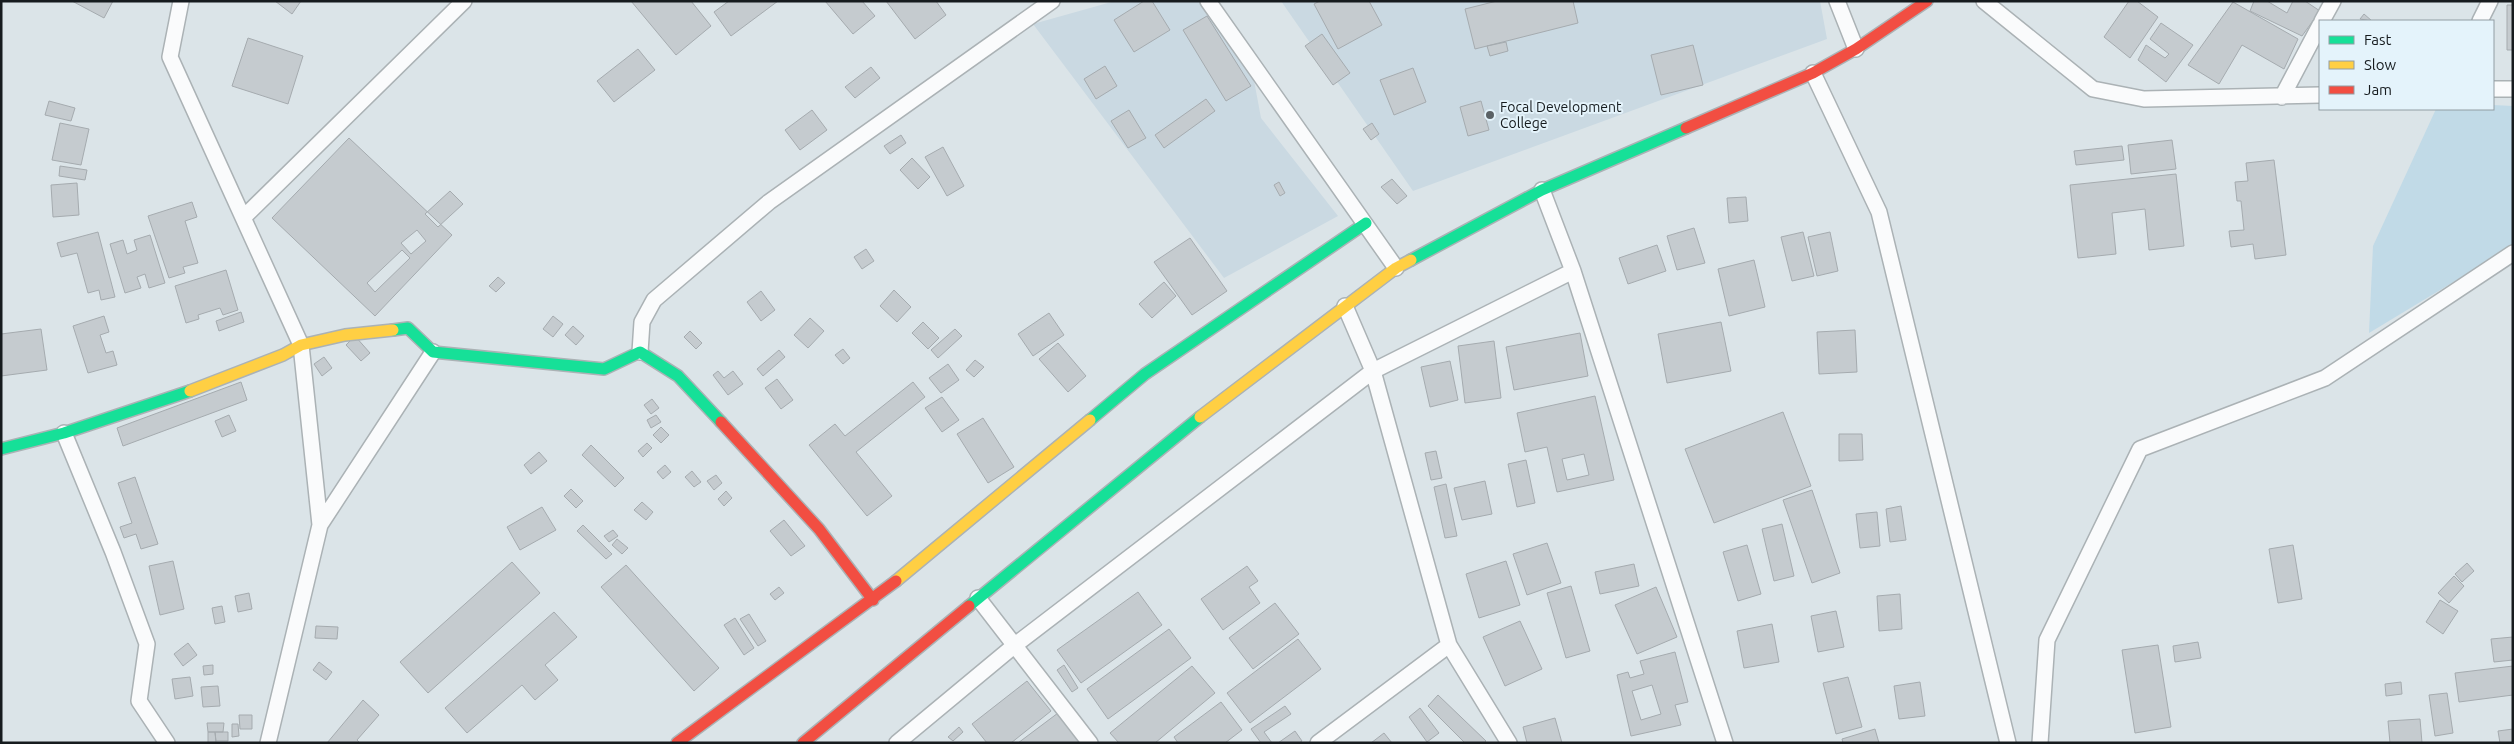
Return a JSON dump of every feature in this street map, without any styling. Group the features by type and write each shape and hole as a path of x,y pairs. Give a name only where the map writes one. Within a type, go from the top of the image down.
{"street":[{"path":"181,1 170,57 301,345 320,525 268,743"},
{"path":"244,217 464,1"},
{"path":"640,352 642,322 654,300 769,202 1052,1"},
{"path":"1208,1 1396,268"},
{"path":"1837,1 1856,49"},
{"path":"803,743 1167,442 1396,268 1542,190 1813,73 1856,49 1927,1"},
{"path":"1984,1 2093,89 2144,99 2319,95"},
{"path":"2323,20 2333,1"},
{"path":"2480,20 2490,1"},
{"path":"2282,97 2319,27"},
{"path":"1813,73 1879,212 2008,743"},
{"path":"2494,89 2513,89"},
{"path":"1542,190 1574,271 1725,743"},
{"path":"677,743 873,600 1144,374 1366,223"},
{"path":"2040,743 2047,640 2140,449 2325,378 2513,253"},
{"path":"897,743 1015,645 1374,371 1574,271"},
{"path":"1345,306 1374,371 1449,645 1509,743"},
{"path":"1,449 64,433 199,388 283,355 301,345 344,335 408,328 433,352 604,369 640,352"},
{"path":"320,525 433,352"},
{"path":"640,352 678,376 819,529 873,600"},
{"path":"64,433 113,552 147,644 138,701 167,743"},
{"path":"978,598 1090,743"},
{"path":"1318,743 1449,645"}],"shaded area":[{"path":"1115,1 1201,1 1253,75 1261,118 1338,216 1224,278 1033,24"},
{"name":"Focal Development College","path":"1281,1 1820,1 1827,39 1413,191"},
{"path":"2494,105 2513,106 2513,246 2369,333 2373,246 2436,110 2494,110"}],"building":[{"path":"72,1 113,1 104,18"},
{"path":"275,1 301,1 292,14"},
{"path":"631,1 691,1 711,26 676,55"},
{"path":"729,1 778,1 731,36 714,12"},
{"path":"825,1 862,1 875,16 853,34"},
{"path":"886,1 936,1 946,15 915,39"},
{"path":"1144,1 1152,1 1170,30 1134,52 1114,20"},
{"path":"1320,1 1369,1 1382,25 1338,49 1314,4"},
{"path":"1497,1 1573,1 1578,23 1475,49 1465,9"},
{"path":"2129,1 2137,1 2158,17 2130,58 2104,37"},
{"path":"2254,1 2267,1 2287,13 2293,1 2305,1 2320,11 2302,36 2250,11"},
{"path":"2233,2 2298,39 2284,69 2242,45 2219,84 2188,65"},
{"path":"2507,5 2513,5 2513,50 2507,50"},
{"path":"2364,14 2371,20 2366,20 2360,19"},
{"path":"1207,16 1251,86 1226,101 1183,30"},
{"path":"2161,23 2193,45 2166,82 2138,60 2146,45 2165,58 2169,54 2150,39"},
{"path":"1322,34 1350,73 1333,85 1305,46"},
{"path":"248,38 303,56 288,104 232,86"},
{"path":"1506,42 1508,51 1490,56 1487,46"},
{"path":"1693,45 1703,85 1661,95 1651,55"},
{"path":"638,49 655,70 614,102 597,81"},
{"path":"1105,66 1117,86 1096,99 1084,79"},
{"path":"871,67 880,78 855,98 845,87"},
{"path":"1413,68 1426,102 1394,115 1380,80"},
{"path":"1206,99 1215,111 1164,148 1155,135"},
{"path":"49,101 75,108 71,121 45,115"},
{"path":"1481,101 1489,130 1468,136 1460,107"},
{"path":"812,110 827,130 800,150 785,130"},
{"path":"1129,110 1146,138 1128,148 1111,121"},
{"path":"60,123 89,129 81,165 52,160"},
{"path":"1372,123 1379,134 1371,140 1363,129"},
{"path":"901,135 906,143 890,154 884,146"},
{"path":"349,138 452,235 375,316 272,218"},
{"path":"2172,140 2176,169 2131,174 2128,145"},
{"path":"2122,146 2124,160 2076,165 2074,151"},
{"path":"943,147 964,186 947,196 925,157"},
{"path":"912,158 930,177 918,189 900,170"},
{"path":"2274,160 2286,255 2255,259 2253,244 2231,247 2229,231 2244,230 2241,201 2237,201 2235,182 2248,181 2246,163"},
{"path":"60,166 87,170 85,180 59,176"},
{"path":"2176,174 2184,246 2149,250 2145,209 2112,213 2116,254 2078,258 2070,185"},
{"path":"1392,179 1407,196 1397,204 1381,187"},
{"path":"1279,182 1285,193 1280,196 1274,185"},
{"path":"77,183 79,215 53,217 51,185"},
{"path":"450,191 463,204 438,227 425,214"},
{"path":"1746,197 1748,221 1729,223 1727,198"},
{"path":"192,202 197,217 185,221 198,263 183,267 185,273 169,278 148,216"},
{"path":"1694,228 1705,263 1677,270 1667,236"},
{"path":"417,230 426,241 411,254 401,243"},
{"path":"98,232 115,297 101,300 99,290 88,293 77,253 61,257 57,243"},
{"path":"1803,232 1814,276 1792,281 1781,237"},
{"path":"1830,232 1838,271 1817,276 1808,237"},
{"path":"150,235 165,283 149,288 145,274 137,277 141,288 125,293 110,244 123,240 127,254 137,250 134,240"},
{"path":"1190,238 1227,291 1192,315 1154,262"},
{"path":"1657,245 1666,271 1628,284 1619,258"},
{"path":"866,249 874,261 862,269 854,257"},
{"path":"402,250 410,258 375,292 367,283"},
{"path":"1754,260 1765,307 1729,316 1718,269"},
{"path":"226,270 238,310 223,315 220,308 198,315 199,319 186,323 175,286"},
{"path":"498,277 505,283 496,292 489,286"},
{"path":"1164,282 1176,296 1152,318 1139,304"},
{"path":"894,290 911,307 897,322 880,306"},
{"path":"761,291 775,310 761,321 747,302"},
{"path":"241,312 244,322 219,331 216,321"},
{"path":"1049,313 1064,335 1033,356 1018,334"},
{"path":"104,316 109,332 100,335 106,353 113,351 117,365 88,373 73,326"},
{"path":"553,316 563,324 553,337 543,329"},
{"path":"810,318 824,331 808,348 794,335"},
{"path":"923,322 939,338 928,349 912,333"},
{"path":"1721,322 1731,371 1667,383 1658,334"},
{"path":"573,326 584,336 576,345 565,335"},
{"path":"41,329 47,370 1,376 1,334"},
{"path":"955,329 962,336 938,358 931,350"},
{"path":"1855,330 1857,372 1819,374 1817,332"},
{"path":"690,331 702,343 696,349 684,337"},
{"path":"1580,333 1588,376 1514,390 1506,347"},
{"path":"355,336 370,353 361,361 346,345"},
{"path":"1494,341 1501,398 1465,403 1458,346"},
{"path":"1058,343 1086,376 1068,392 1039,359"},
{"path":"843,349 850,358 843,364 835,355"},
{"path":"779,350 785,357 763,376 757,369"},
{"path":"324,357 332,368 322,376 314,364"},
{"path":"975,360 984,367 974,377 966,370"},
{"path":"1450,361 1458,400 1430,407 1421,367"},
{"path":"948,364 959,380 941,393 929,378"},
{"path":"718,371 724,378 733,371 743,384 728,395 713,375"},
{"path":"777,379 793,400 781,409 765,388"},
{"path":"241,382 247,400 123,446 117,428"},
{"path":"913,382 925,397 856,452 892,496 867,516 809,445 835,424 845,436"},
{"path":"1595,396 1614,480 1557,492 1547,447 1525,452 1517,413","holes":["1584,454 1589,475 1567,480 1562,459"]},
{"path":"942,397 959,420 942,432 925,408"},
{"path":"652,399 659,408 651,414 644,405"},
{"path":"1783,412 1811,486 1714,523 1685,449"},
{"path":"229,415 236,431 222,437 215,421"},
{"path":"656,415 661,422 651,428 647,420"},
{"path":"983,418 1014,467 988,483 957,434"},
{"path":"661,427 669,435 661,443 653,435"},
{"path":"1839,434 1862,434 1863,460 1839,461"},
{"path":"647,443 652,448 643,457 638,451"},
{"path":"591,445 624,478 615,487 582,455"},
{"path":"1436,451 1442,478 1431,480 1425,453"},
{"path":"539,452 547,461 531,474 524,465"},
{"path":"1526,460 1535,503 1517,507 1508,464"},
{"path":"665,465 671,472 663,479 657,472"},
{"path":"692,471 701,482 694,487 685,477"},
{"path":"716,475 722,483 714,490 707,481"},
{"path":"135,477 158,544 141,549 136,534 124,538 120,527 132,523 118,483"},
{"path":"1485,481 1492,514 1462,520 1454,488"},
{"path":"1446,484 1457,536 1445,538 1434,487"},
{"path":"571,489 583,501 576,508 564,496"},
{"path":"1812,490 1840,573 1812,583 1783,500"},
{"path":"726,491 732,498 724,506 718,499"},
{"path":"642,502 653,512 646,520 634,510"},
{"path":"1901,506 1906,540 1890,542 1886,509"},
{"path":"542,507 556,530 520,550 507,527"},
{"path":"1877,512 1880,546 1860,548 1856,514"},
{"path":"784,520 805,546 791,556 770,531"},
{"path":"1782,524 1794,576 1774,581 1762,529"},
{"path":"583,525 612,554 606,559 577,531"},
{"path":"613,530 618,536 609,542 604,536"},
{"path":"617,539 628,548 622,554 612,545"},
{"path":"1547,543 1561,583 1527,595 1513,554"},
{"path":"1747,545 1761,594 1738,601 1723,552"},
{"path":"2293,545 2302,599 2278,603 2269,549"},
{"path":"173,561 184,609 160,615 149,566"},
{"path":"1506,561 1520,605 1479,618 1466,574"},
{"path":"512,562 540,593 428,693 400,662"},
{"path":"2467,563 2474,571 2462,582 2455,574"},
{"path":"1634,564 1639,586 1600,594 1595,572"},
{"path":"626,565 719,668 694,691 601,587"},
{"path":"1247,566 1258,581 1249,587 1260,603 1223,630 1201,599"},
{"path":"2454,576 2464,586 2449,603 2438,593"},
{"path":"1571,586 1590,651 1566,658 1547,593"},
{"path":"779,587 784,593 775,600 770,594"},
{"path":"1656,587 1677,637 1637,654 1615,605"},
{"path":"1138,592 1162,625 1081,683 1057,650"},
{"path":"249,593 252,609 238,612 235,596"},
{"path":"1900,594 1902,629 1879,631 1877,596"},
{"path":"2440,600 2458,611 2443,634 2426,622"},
{"path":"1275,603 1299,634 1253,669 1229,638"},
{"path":"222,606 225,622 215,624 212,608"},
{"path":"1836,611 1844,647 1818,652 1811,616"},
{"path":"554,612 577,637 545,665 558,680 535,700 522,685 467,733 445,708"},
{"path":"749,614 766,641 758,646 740,619"},
{"path":"735,618 754,648 744,655 724,625"},
{"path":"1520,621 1542,669 1505,686 1483,637"},
{"path":"1772,624 1779,662 1744,668 1737,631"},
{"path":"316,626 338,627 337,639 315,638"},
{"path":"1169,629 1191,658 1108,719 1087,689"},
{"path":"2513,637 2513,660 2494,662 2491,639"},
{"path":"1298,639 1321,669 1250,723 1227,693"},
{"path":"2198,642 2201,658 2175,662 2173,646"},
{"path":"188,643 197,655 183,666 174,654"},
{"path":"2158,645 2171,727 2135,733 2122,650"},
{"path":"1675,652 1688,702 1675,705 1681,725 1631,736 1617,675 1628,672 1630,678 1644,674 1640,661","holes":["1652,685 1661,714 1641,720 1632,691"]},
{"path":"319,662 332,672 326,680 313,670"},
{"path":"213,665 213,674 204,675 203,666"},
{"path":"1064,665 1078,688 1072,692 1057,670"},
{"path":"1192,666 1215,693 1155,743 1119,743 1110,733"},
{"path":"2513,666 2513,695 2459,702 2455,673"},
{"path":"190,677 193,696 175,699 172,679"},
{"path":"1848,677 1862,727 1836,734 1823,683"},
{"path":"1027,681 1051,711 1011,743 987,743 972,724"},
{"path":"1920,682 1925,716 1899,719 1894,686"},
{"path":"2401,682 2402,694 2386,696 2385,684"},
{"path":"218,686 220,706 203,707 201,687"},
{"path":"2447,693 2453,733 2435,736 2429,695"},
{"path":"1438,695 1486,741 1484,743 1465,743 1428,706"},
{"path":"363,700 379,715 357,740 360,743 327,743"},
{"path":"1221,702 1242,730 1225,743 1178,743 1174,737"},
{"path":"1285,706 1291,714 1264,732 1272,743 1261,743 1251,729"},
{"path":"1420,708 1439,733 1427,742 1409,717"},
{"path":"1058,713 1080,743 1018,743"},
{"path":"239,715 252,715 252,729 240,729"},
{"path":"1555,718 1562,743 1527,743 1523,727"},
{"path":"2420,719 2422,743 2390,743 2388,721"},
{"path":"207,723 224,723 223,732 208,732"},
{"path":"232,724 238,724 239,736 232,737"},
{"path":"959,727 963,732 953,741 948,737"},
{"path":"1875,729 1879,743 1843,743 1842,739"},
{"path":"2513,729 2513,743 2500,743 2498,731"},
{"path":"1295,731 1302,741 1299,743 1278,743"},
{"path":"208,732 215,732 216,743 208,743"},
{"path":"215,732 228,732 228,741 216,741"},
{"path":"1384,733 1392,743 1371,743"}],"traffic: fast":[{"path":"1411,260 1542,190 1686,128"},
{"path":"1090,420 1145,374 1366,223"},
{"path":"393,330 408,328 433,352 604,369 640,352 678,376 721,422"},
{"path":"1,449 64,433 190,391"},
{"path":"969,606 1200,417"}],"traffic: slow":[{"path":"1200,417 1396,268 1411,260"},
{"path":"190,391 283,355 301,345 345,335 393,330"},
{"path":"896,581 1090,420"}],"traffic: jam":[{"path":"1686,128 1813,73 1856,49 1927,1"},
{"path":"721,422 819,529 873,600"},
{"path":"677,743 896,581"},
{"path":"803,743 969,606"}],"place":[{"name":"Focal Development College","path":"1490,115"}]}
